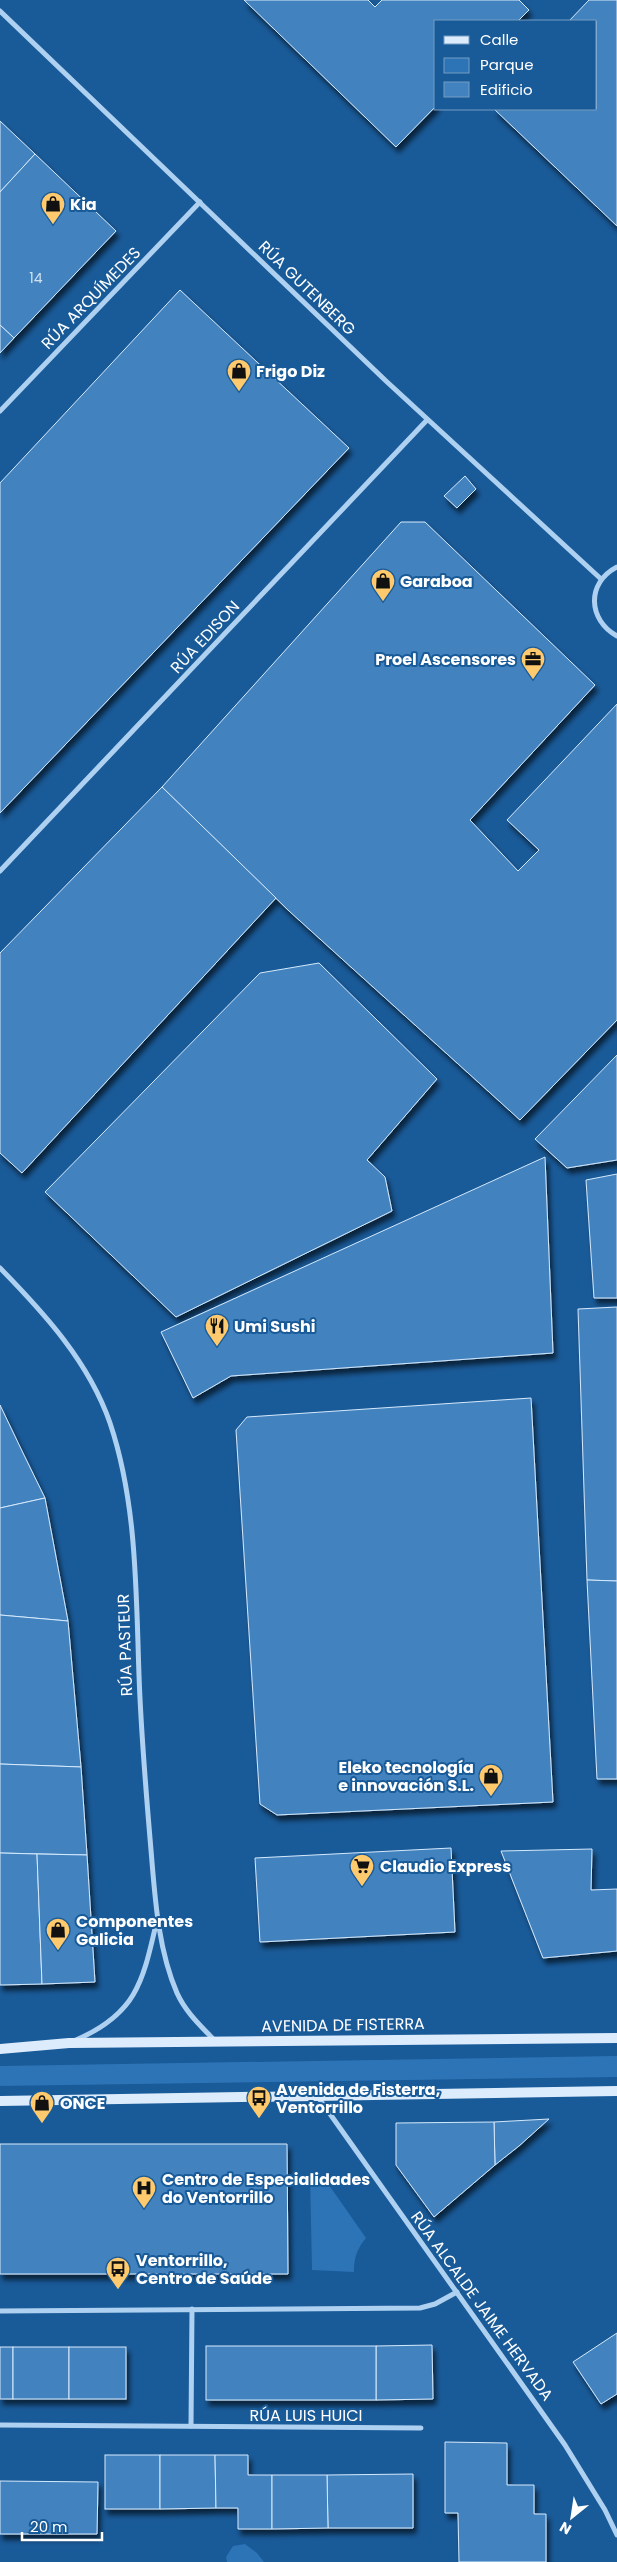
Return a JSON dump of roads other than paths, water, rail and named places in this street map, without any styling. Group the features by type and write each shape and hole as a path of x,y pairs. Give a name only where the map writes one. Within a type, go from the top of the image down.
{"main road":[{"name":"AVENIDA DE FISTERRA","path":"0,2050 69,2043 617,2038"},
{"path":"3,2102 617,2091"}],"street":[{"name":"RÚA GUTENBERG","path":"0,11 427,420 601,579"},
{"name":"RÚA ARQUÍMEDES","path":"0,411 200,202"},
{"name":"RÚA EDISON","path":"0,871 427,420"},
{"path":"617,567 601,579 594,601 595,612 600,623 617,636"},
{"name":"RÚA PASTEUR","path":"0,1268 50,1322 71,1350 97,1394 117,1447 125,1486 132,1544 142,1747 157,1917 177,1994 191,2016 217,2042"},
{"name":"AVENIDA DE FISTERRA","path":"69,2043 95,2032 117,2017 135,1995 146,1965 157,1917"},
{"name":"RÚA ALCALDE JAIME HERVADA","path":"318,2096 565,2445 605,2510 617,2535"},
{"path":"0,2311 420,2308 435,2304 457,2292"},
{"path":"191,2426 192,2309"},
{"name":"RÚA LUIS HUICI","path":"0,2426 421,2428"}],"place":[{"name":"Kia","path":"53,225"},
{"name":"Frigo Diz","path":"239,392"},
{"name":"Garaboa","path":"383,602"},
{"name":"Proel Ascensores","path":"533,680"},
{"name":"Umi Sushi","path":"217,1347"},
{"name":"Eleko tecnología e innovación S.L.","path":"491,1797"},
{"name":"Claudio Express","path":"362,1887"},
{"name":"Componentes Galicia","path":"58,1951"},
{"name":"Avenida de Fisterra, Ventorrillo","path":"259,2119"},
{"name":"ONCE","path":"42,2124"},
{"name":"Centro de Especialidades do Ventorrillo","path":"144,2209"},
{"name":"Ventorrillo, Centro de Saúde","path":"118,2290"}]}
